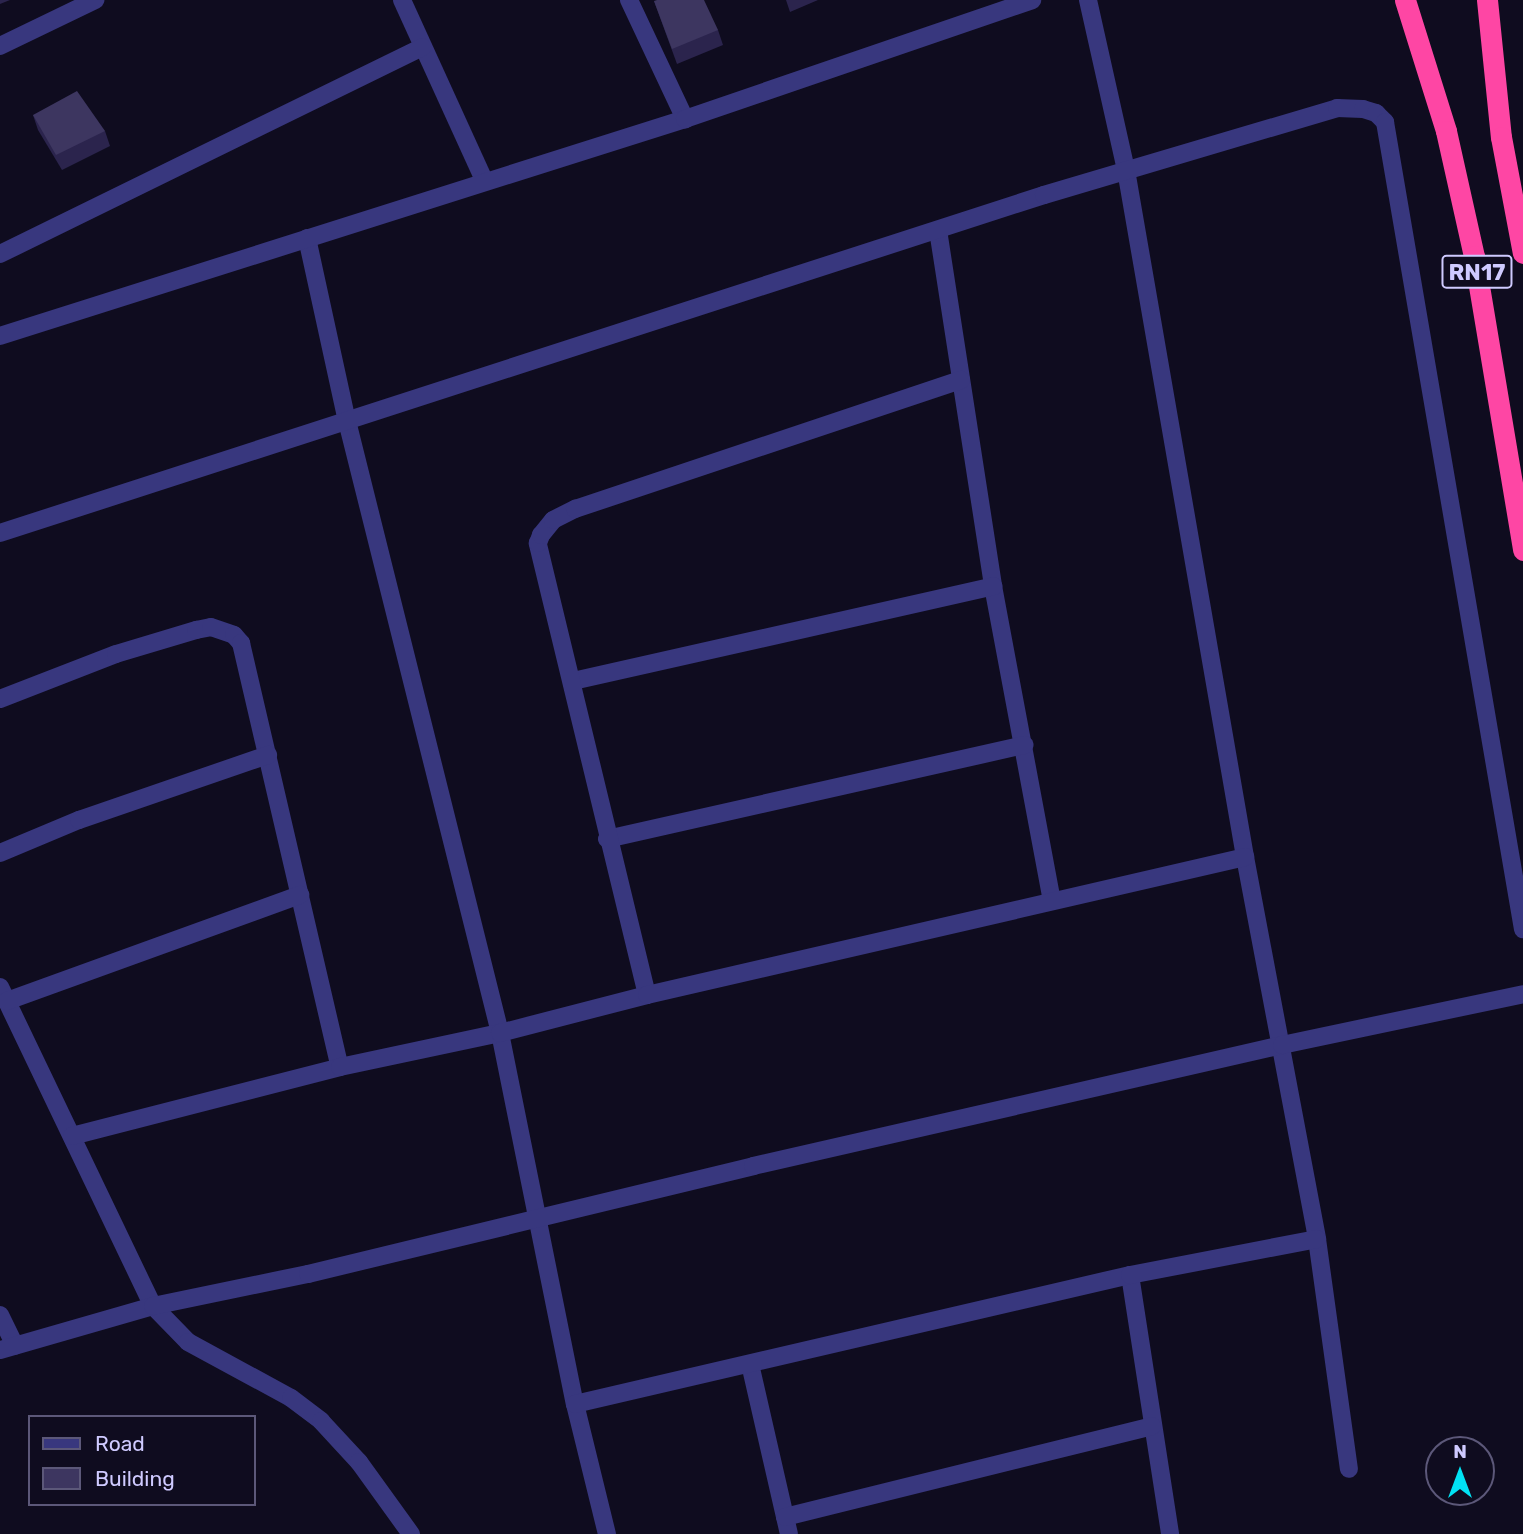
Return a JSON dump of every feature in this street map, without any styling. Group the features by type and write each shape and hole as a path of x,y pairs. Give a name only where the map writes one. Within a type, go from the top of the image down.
{"highway":[{"name":"RN17","path":"1405,0 1446,131 1474,256 1523,550"},
{"name":"RN17","path":"1487,0 1501,137 1523,253"}],"street":[{"path":"0,46 95,0"},
{"path":"402,0 484,180"},
{"path":"629,0 685,119"},
{"path":"0,336 484,180 685,119 1032,0"},
{"path":"1088,0 1126,170 1245,857 1317,1239 1349,1469"},
{"path":"0,254 422,47"},
{"path":"0,533 1126,170 1337,108 1363,109 1376,113 1385,122 1523,929"},
{"path":"938,230 993,586 1025,745 1052,901"},
{"path":"307,238 347,421 500,1033 535,1219 575,1404 607,1534"},
{"path":"647,995 607,839 573,681 538,543 546,526 575,509 961,380"},
{"path":"573,681 993,586"},
{"path":"0,699 117,654 196,630 211,627 224,629 241,643 340,1067"},
{"path":"607,839 1025,745"},
{"path":"0,853 79,820 268,755"},
{"path":"72,1136 340,1067 500,1033 647,995 1245,857"},
{"path":"300,895 3,994 153,1306 188,1342 292,1398 321,1421 359,1462 411,1534"},
{"path":"0,1315 7,1348 153,1306 309,1274 1282,1045 1523,994"},
{"path":"575,1404 1130,1275 1317,1239"},
{"path":"1130,1275 1164,1531"},
{"path":"750,1364 787,1525 1152,1426"}],"building":[{"path":"704,0 718,30 672,49 654,1"},
{"path":"77,91 105,131 56,155 33,115"}]}
